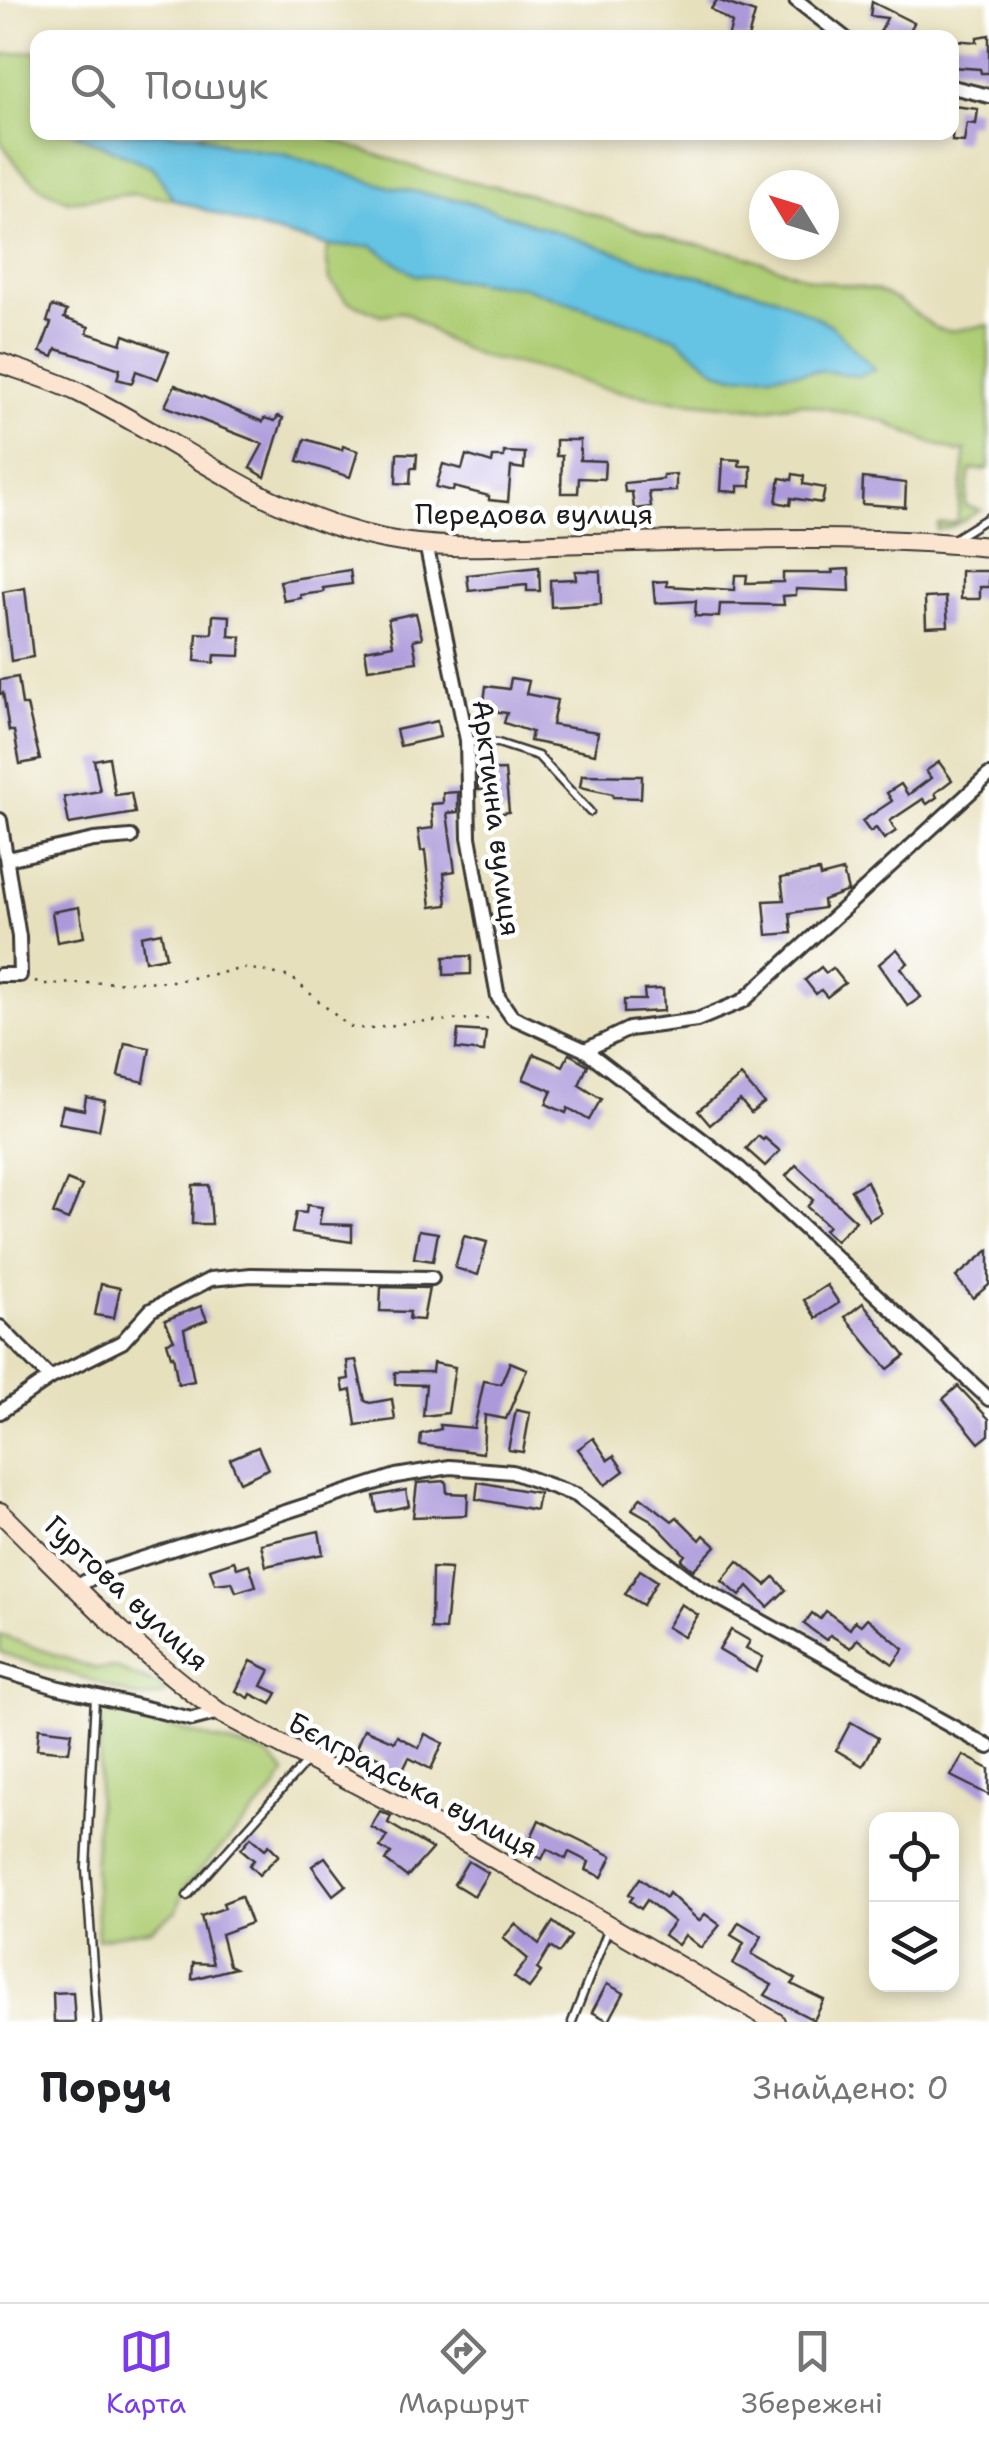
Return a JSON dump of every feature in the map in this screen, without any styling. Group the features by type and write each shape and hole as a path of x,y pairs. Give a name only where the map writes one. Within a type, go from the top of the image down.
{"street":[{"path":"796,0 835,30"},
{"path":"959,89 989,96"},
{"name":"Передова вулиця","path":"0,363 76,390 225,478 288,509 343,530 388,540 426,544 719,540 989,547"},
{"name":"Арктична вулиця","path":"426,544 467,740 469,837 498,997 512,1017"},
{"path":"584,1050 629,1029 697,1020 743,1001 989,775"},
{"path":"0,820 19,937 20,975 0,975"},
{"path":"7,859 94,840 131,837"},
{"path":"512,1017 584,1050 740,1169 989,1399"},
{"path":"0,1412 50,1378 122,1342 151,1310 211,1278 251,1274 432,1278"},
{"path":"0,1327 50,1378"},
{"path":"76,1587 104,1571 396,1476 450,1467 512,1472 576,1495 701,1588 989,1747"},
{"name":"Гуртова вулиця","path":"0,1512 76,1587 191,1692 219,1712"},
{"name":"Бєлградська вулиця","path":"0,1670 192,1718 219,1712 448,1832 775,2022"}],"lane":[{"path":"948,543 989,517"},
{"path":"467,740 498,743 538,756 590,812"},
{"path":"95,1696 86,1868 97,2022"},
{"path":"186,1896 308,1760"},
{"path":"572,2022 610,1924"}],"path":[{"path":"20,975 43,984 142,982 248,968 291,976 349,1027 370,1030 412,1022 512,1017"}],"green space":[{"path":"30,52 30,140 333,140 429,172 528,194 670,239 740,254 813,280 876,290 936,328 950,331 989,325 989,469 970,470 965,506 981,510 953,526 937,530 938,524 957,522 966,450 958,452 923,440 883,421 801,403 765,409 663,399 601,388 551,371 479,356 445,340 408,314 381,315 347,301 330,281 326,256 329,246 258,228 173,199 133,194 68,201 43,189 21,170 0,141 0,55"},
{"path":"0,1635 96,1669 113,1667 166,1688 165,1694 136,1697 11,1656 0,1652"},
{"path":"102,1708 267,1754 285,1773 277,1788 185,1887 177,1911 151,1929 98,1939 94,1869"}],"water":[{"path":"89,140 213,140 284,154 390,187 465,201 645,262 777,297 831,325 875,370 858,376 823,371 734,376 717,371 676,338 523,287 415,275 372,246 330,246 258,228 173,199 153,167"}],"building":[{"path":"717,0 755,13 750,30 730,30 732,23 711,9"},
{"path":"872,2 914,23 910,30 881,30 887,18 870,16"},
{"path":"989,35 989,73 959,68 959,41 977,42 977,37"},
{"path":"959,107 978,109 976,124 967,123 964,142 952,141 959,140"},
{"path":"52,306 67,311 64,318 89,327 87,333 121,344 124,335 169,352 158,379 136,371 132,383 117,379 120,369 94,360 56,349 53,357 40,352 51,323 47,322"},
{"path":"175,385 263,422 264,418 283,418 265,477 250,468 263,444 165,406"},
{"path":"305,439 358,451 350,477 298,461"},
{"path":"556,440 580,440 580,460 605,461 604,479 579,478 578,493 561,493 562,456 556,456"},
{"path":"504,452 525,453 524,469 511,467 508,502 489,500 489,496 454,487 453,491 436,487 443,464 462,469 466,455 492,463 493,457 504,457"},
{"path":"397,453 417,454 410,484 396,483"},
{"path":"723,459 740,460 739,466 751,466 751,486 738,486 738,492 721,491"},
{"path":"676,474 676,491 649,492 651,507 634,509 632,492 625,492 624,483"},
{"path":"793,474 804,476 803,484 825,488 822,503 791,498 790,505 776,502 780,478 792,480"},
{"path":"863,478 906,483 905,507 862,504"},
{"path":"539,567 540,591 527,591 527,585 469,591 467,575"},
{"path":"849,569 850,591 796,589 796,595 783,596 784,605 720,604 719,617 695,616 696,601 655,603 653,582 734,590 735,575 747,575 746,583 783,582 783,573 833,573 832,570"},
{"path":"350,570 352,584 323,588 324,592 284,601 280,581"},
{"path":"575,571 600,571 601,604 551,607 550,580 576,579"},
{"path":"961,571 989,571 989,587 980,587 980,599 961,599"},
{"path":"25,588 33,657 11,661 3,592"},
{"path":"946,597 948,626 926,627 925,598"},
{"path":"416,613 422,638 413,640 417,662 368,669 365,650 393,645 388,619"},
{"path":"213,615 230,616 229,636 241,637 240,656 215,655 214,663 195,661 197,633 212,634"},
{"path":"18,677 22,705 27,705 40,760 20,764 14,731 9,731 3,693 0,694 0,680"},
{"path":"511,678 529,681 526,694 557,700 552,725 598,732 595,754 530,741 532,732 504,723 507,713 483,710 486,686 509,689"},
{"path":"437,721 440,737 400,746 396,730"},
{"path":"109,757 115,795 131,793 135,813 69,824 64,797 100,791 94,760"},
{"path":"939,762 952,780 935,793 937,797 927,804 923,799 890,821 896,831 884,839 876,828 870,832 862,821 892,801 887,793 901,784 908,795 931,778 926,771"},
{"path":"505,770 509,812 496,814 493,790 478,790 478,771"},
{"path":"582,775 642,776 641,798 613,797 580,787"},
{"path":"458,792 458,812 447,813 455,871 444,873 447,905 431,907 425,850 421,851 418,830 433,828 431,804 443,803 443,793"},
{"path":"819,871 820,877 843,871 848,891 823,900 824,908 790,913 792,933 767,935 764,901 784,900 781,878"},
{"path":"79,907 84,937 57,942 52,912"},
{"path":"161,932 166,957 145,961 141,936"},
{"path":"897,949 908,963 901,968 921,997 908,1006 879,964"},
{"path":"471,956 471,974 444,975 444,957"},
{"path":"821,967 826,973 833,968 845,983 827,997 821,990 816,994 805,980"},
{"path":"663,989 664,1011 624,1013 624,1000 645,1000 644,990"},
{"path":"458,1030 486,1032 484,1052 456,1049"},
{"path":"125,1043 150,1048 144,1082 118,1076"},
{"path":"534,1054 563,1066 569,1054 588,1065 579,1085 601,1099 589,1120 568,1108 566,1113 546,1104 552,1091 523,1079"},
{"path":"741,1076 764,1103 751,1113 740,1100 710,1125 698,1111"},
{"path":"86,1097 105,1101 99,1130 59,1123 63,1106 84,1110"},
{"path":"758,1136 780,1151 765,1166 746,1149"},
{"path":"796,1165 856,1221 836,1241 824,1230 828,1226 807,1207 813,1200 786,1176"},
{"path":"67,1180 82,1186 68,1220 53,1214"},
{"path":"867,1181 881,1213 869,1220 851,1190"},
{"path":"193,1185 209,1185 212,1224 192,1224"},
{"path":"307,1205 322,1207 319,1224 352,1225 352,1242 292,1233 296,1212 306,1213"},
{"path":"419,1230 438,1233 433,1261 414,1258"},
{"path":"464,1236 487,1242 478,1275 455,1268"},
{"path":"989,1250 989,1285 973,1298 956,1277"},
{"path":"101,1284 120,1288 114,1318 95,1315"},
{"path":"827,1285 839,1303 816,1318 804,1300"},
{"path":"381,1287 429,1288 423,1320 409,1319 410,1312 380,1311"},
{"path":"863,1303 905,1356 888,1369 845,1317"},
{"path":"201,1306 207,1320 184,1329 194,1381 178,1384 167,1342 174,1340 165,1320"},
{"path":"356,1360 365,1401 392,1399 395,1420 356,1425 351,1390 344,1392 342,1380 349,1379 347,1361"},
{"path":"510,1362 527,1369 506,1419 485,1415 483,1453 420,1445 421,1434 441,1429 440,1425 474,1428 484,1381 501,1384"},
{"path":"433,1363 455,1367 448,1413 423,1416 426,1385 395,1384 395,1372 432,1372"},
{"path":"958,1386 989,1419 989,1435 979,1443 943,1399"},
{"path":"516,1410 530,1413 523,1452 508,1450"},
{"path":"593,1438 608,1460 614,1456 624,1471 605,1485 578,1449"},
{"path":"258,1447 268,1469 240,1482 230,1459"},
{"path":"446,1481 447,1493 468,1494 467,1515 413,1517 417,1483"},
{"path":"478,1482 539,1493 536,1510 476,1499"},
{"path":"406,1490 409,1506 377,1512 374,1496"},
{"path":"641,1497 672,1521 677,1517 700,1540 704,1535 716,1546 693,1570 681,1560 685,1555 651,1520 632,1509"},
{"path":"319,1531 323,1554 266,1566 261,1544"},
{"path":"234,1561 237,1568 249,1564 256,1586 236,1592 232,1582 215,1584 210,1569"},
{"path":"738,1561 766,1585 774,1577 786,1590 768,1607 748,1586 740,1596 722,1581"},
{"path":"432,1568 451,1569 445,1630 431,1629"},
{"path":"640,1570 657,1581 643,1605 625,1594"},
{"path":"681,1604 698,1615 684,1637 667,1627"},
{"path":"826,1611 850,1629 855,1621 861,1625 867,1618 904,1649 893,1664 857,1639 851,1648 830,1635 826,1640 804,1624 812,1613 820,1619"},
{"path":"731,1630 750,1641 746,1648 763,1657 756,1672 719,1650"},
{"path":"251,1661 270,1670 262,1686 277,1693 271,1704 236,1691"},
{"path":"851,1722 878,1738 863,1766 836,1750"},
{"path":"39,1728 72,1732 69,1752 37,1749"},
{"path":"364,1729 394,1742 397,1736 419,1748 425,1734 443,1743 431,1769 409,1758 400,1776 381,1766 385,1760 356,1748"},
{"path":"963,1755 989,1769 989,1795 951,1776"},
{"path":"380,1811 391,1816 388,1823 432,1849 407,1877 386,1861 391,1853 380,1847 387,1836 371,1827"},
{"path":"539,1820 612,1856 602,1877 586,1870 589,1862 569,1852 566,1859 547,1849 542,1859 525,1851"},
{"path":"251,1837 265,1849 269,1845 279,1855 259,1875 249,1865 254,1860 241,1849"},
{"path":"325,1857 346,1885 333,1895 312,1866"},
{"path":"468,1861 488,1873 474,1896 454,1884"},
{"path":"640,1878 666,1898 669,1893 699,1921 705,1914 720,1925 701,1948 685,1935 678,1945 664,1935 674,1922 647,1900 641,1909 630,1901 633,1897 629,1894"},
{"path":"241,1896 251,1923 221,1934 229,1965 235,1968 192,1979 193,1963 213,1964 201,1916 225,1908 223,1903"},
{"path":"553,1922 571,1936 559,1953 550,1947 537,1969 541,1972 529,1988 514,1977 528,1959 503,1938 515,1924 539,1944"},
{"path":"739,1922 762,1936 752,1954 796,1979 792,1984 824,2000 814,2020 765,1995 772,1985 733,1964 744,1943 731,1935"},
{"path":"607,1984 624,1993 609,2021 592,2012"},
{"path":"73,1992 75,2022 54,2022 53,1993"}]}
